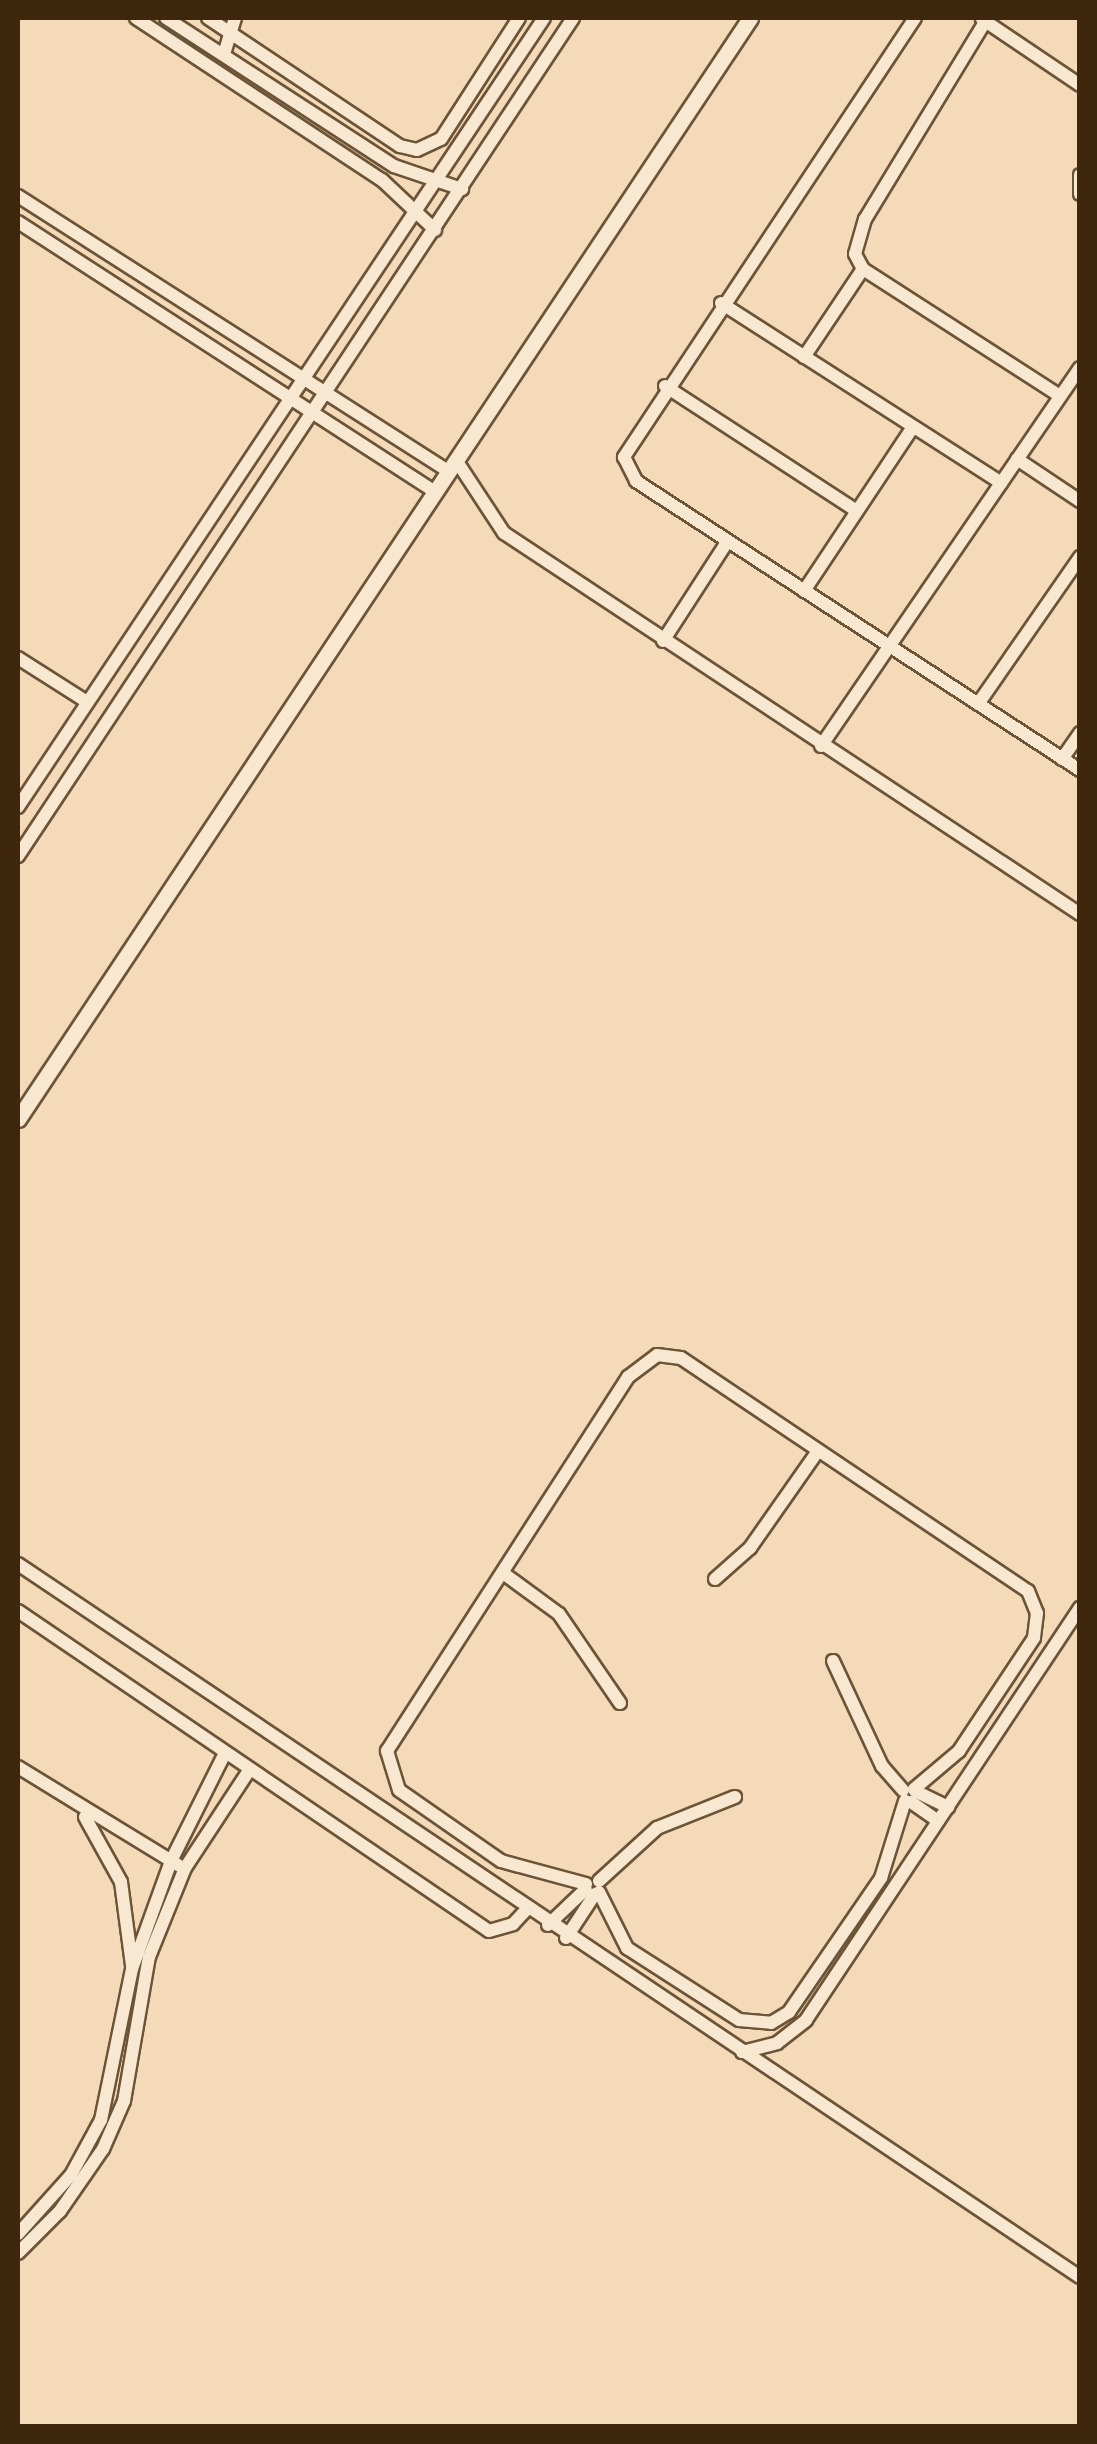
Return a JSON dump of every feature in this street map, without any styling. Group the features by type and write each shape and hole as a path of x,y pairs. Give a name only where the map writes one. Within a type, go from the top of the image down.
{"street":[{"path":"166,18 394,166 462,188"},
{"path":"208,18 232,24 400,146 417,150 441,139 520,18"},
{"path":"18,808 544,18"},
{"path":"18,856 328,396 572,18"},
{"path":"18,1119 750,18"},
{"path":"915,18 626,443 627,470 728,542 1080,770"},
{"path":"146,20 365,168 435,230"},
{"path":"1060,396 863,269 856,254 864,219 982,20 1080,85"},
{"path":"197,37 232,24"},
{"path":"224,54 232,24"},
{"path":"1080,175 1080,194"},
{"path":"18,196 328,396 452,465 504,533 820,746 1080,914"},
{"path":"18,222 435,492"},
{"path":"804,357 863,269"},
{"path":"145,305 157,286"},
{"path":"721,303 1001,483"},
{"path":"820,746 1077,376"},
{"path":"665,386 857,511"},
{"path":"804,591 913,427"},
{"path":"1017,460 1080,501"},
{"path":"663,640 728,542"},
{"path":"978,704 1080,558"},
{"path":"18,658 87,702"},
{"path":"1062,759 1080,733"},
{"path":"681,1358 1020,1582 1034,1602 1034,1638 959,1751 909,1794 881,1878 790,2012 771,2023 738,2020 627,1948 593,1888 501,1861 400,1790 388,1772 391,1742 503,1573 645,1359 681,1358"},
{"path":"715,1579 750,1548 818,1452"},
{"path":"18,1564 566,1938 1080,2277"},
{"path":"503,1573 559,1614 620,1704"},
{"path":"742,2052 777,2043 806,2020 1080,1608"},
{"path":"18,1611 488,1931 526,1910"},
{"path":"833,1660 882,1766 938,1821"},
{"path":"18,2234 71,2176 101,2120 132,1969 171,1862 225,1753"},
{"path":"18,1768 78,1810 185,1868"},
{"path":"18,2253 82,2182 124,2102 149,1956 185,1868 250,1769"},
{"path":"909,1794 948,1807"},
{"path":"548,1925 657,1828 735,1797"},
{"path":"78,1810 121,1882 132,1969"},
{"path":"566,1938 593,1888"}]}
